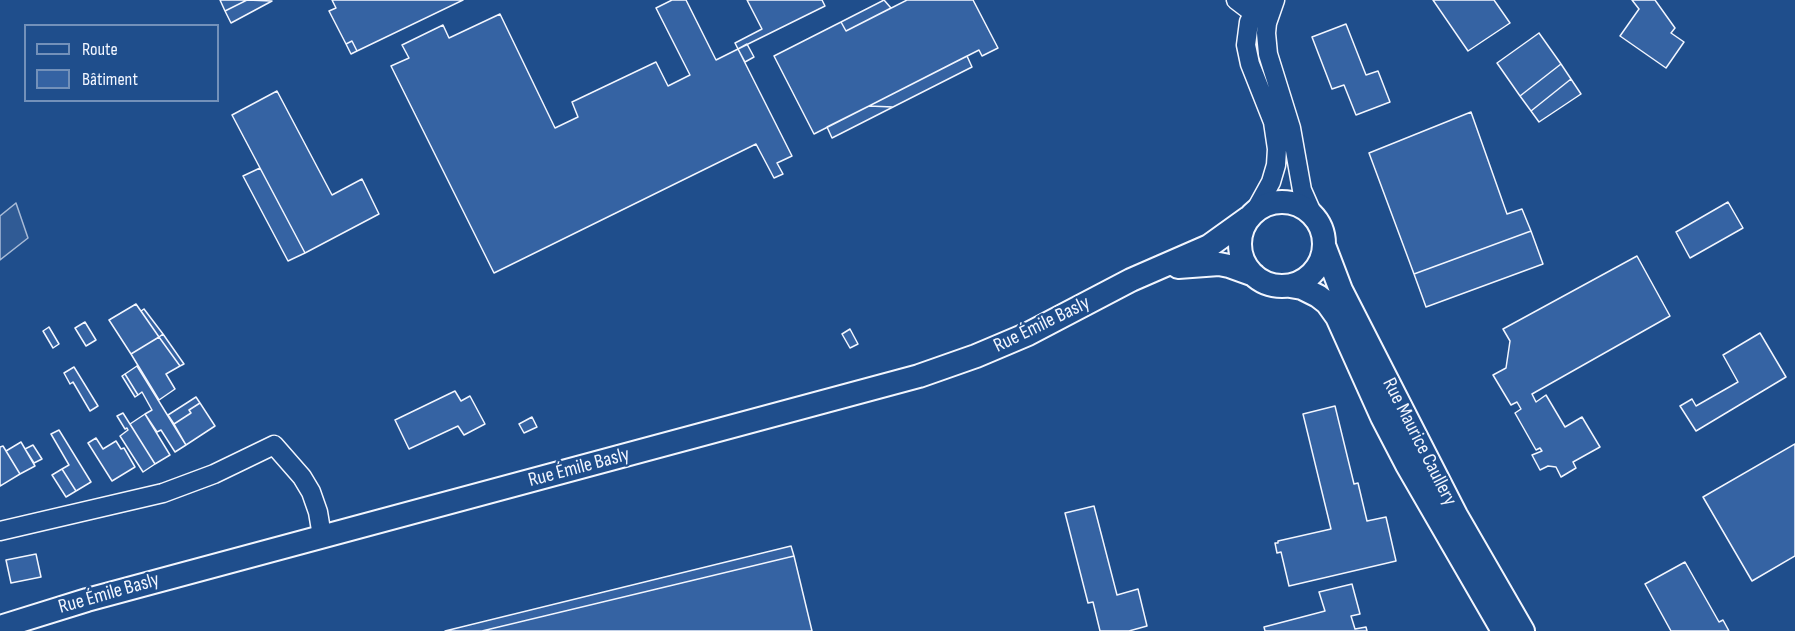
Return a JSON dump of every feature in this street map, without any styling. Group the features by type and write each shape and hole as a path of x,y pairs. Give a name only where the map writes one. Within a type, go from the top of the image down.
{"street":[{"path":"1236,0 1266,7 1247,35 1247,54 1273,122 1277,149 1276,165 1270,183 1241,233 1240,245 1244,262 1254,276"},
{"name":"Rue Maurice Caullery","path":"1266,7 1268,54 1291,128 1302,190 1322,230 1324,248 1341,290 1456,515 1523,631"},
{"path":"1252,215 1270,203 1281,202 1298,205 1313,215"},
{"name":"Rue Émile Basly","path":"0,627 87,600 919,376 1002,345 1144,274 1209,246 1252,215"},
{"path":"1290,286 1312,275 1319,265 1324,248"},
{"name":"Rue Émile Basly","path":"1144,274 1210,264 1229,266 1254,276"},
{"name":"Rue Maurice Caullery","path":"1254,276 1268,284 1302,288 1327,303 1337,317 1407,465 1503,631"},
{"path":"0,531 163,493 214,474 274,445 302,477 311,492 318,512 322,536"}],"shaded area":[{"path":"16,203 28,238 0,260 0,216"}],"building":[{"path":"220,0 247,0 225,11"},
{"path":"247,0 272,1 231,23 225,11"},
{"path":"332,0 463,0 357,51 352,41 346,44 329,11 336,8"},
{"path":"672,0 686,0 716,60 738,49 792,156 777,163 783,174 774,178 756,144 494,273 391,66 409,58 402,45 443,25 449,38 500,14 555,128 578,117 572,102 656,62 668,86 690,75 656,8"},
{"path":"747,0 822,0 825,6 738,49 735,43 762,29"},
{"path":"884,0 891,8 846,31 841,22"},
{"path":"907,0 973,0 998,48 982,56 979,50 814,134 774,56 841,22 846,31"},
{"path":"1433,0 1494,0 1510,23 1468,51"},
{"path":"1632,0 1655,0 1675,28 1671,33 1684,42 1666,68 1620,36 1639,9"},
{"path":"1346,24 1366,75 1378,71 1390,102 1356,115 1344,85 1332,89 1312,37"},
{"path":"1539,33 1561,64 1520,96 1497,63"},
{"path":"352,41 357,51 351,54 346,44"},
{"path":"747,44 754,57 745,62 738,49"},
{"path":"967,56 972,67 893,107 869,106"},
{"path":"1561,64 1571,79 1531,111 1520,96"},
{"path":"1571,79 1581,94 1539,122 1531,111"},
{"path":"277,91 332,195 362,179 379,214 305,253 232,115"},
{"path":"869,106 893,107 832,138 827,127"},
{"path":"1471,112 1507,214 1522,209 1531,231 1414,274 1369,153"},
{"path":"260,168 305,253 288,261 243,176"},
{"path":"1728,202 1743,228 1690,258 1676,232"},
{"path":"1531,231 1543,264 1426,307 1414,274"},
{"path":"1637,256 1670,316 1532,394 1536,402 1546,395 1565,427 1582,417 1600,447 1573,462 1576,468 1561,477 1556,467 1548,466 1540,470 1532,455 1542,451 1540,448 1536,450 1515,413 1521,409 1517,402 1511,405 1493,375 1506,368 1510,341 1503,329"},
{"path":"136,304 159,337 131,354 109,320"},
{"path":"144,309 163,334 159,337 141,311"},
{"path":"85,322 96,340 86,346 75,328"},
{"path":"49,327 59,344 53,348 43,331"},
{"path":"850,329 858,344 850,348 842,334"},
{"path":"1760,333 1786,377 1696,431 1680,406 1692,399 1696,406 1738,382 1723,355"},
{"path":"163,334 184,364 180,366 159,337"},
{"path":"159,337 180,366 166,374 175,389 159,400 131,354"},
{"path":"137,366 186,445 175,452 161,430 157,432 145,414 152,410 142,392 138,395 125,374"},
{"path":"74,367 98,406 90,411 73,382 70,384 64,373"},
{"path":"125,374 138,395 135,397 122,376"},
{"path":"455,391 461,401 470,396 485,424 464,435 458,426 409,449 395,420"},
{"path":"196,397 200,403 189,410 191,413 174,424 168,415"},
{"path":"200,403 215,426 186,445 174,424 191,413 189,410"},
{"path":"1335,406 1354,484 1358,483 1367,521 1386,517 1396,561 1289,586 1281,552 1277,553 1275,543 1331,529 1303,414"},
{"path":"123,413 155,464 143,472 120,436 128,430 117,416"},
{"path":"145,414 170,455 155,464 130,424"},
{"path":"532,417 537,427 524,433 519,424"},
{"path":"59,430 91,482 76,491 62,469 69,465 51,434"},
{"path":"96,438 103,449 116,441 121,449 124,448 135,467 112,481 88,443"},
{"path":"21,442 35,466 20,474 6,451"},
{"path":"1795,444 1795,556 1752,581 1703,497"},
{"path":"33,445 42,459 34,463 25,449"},
{"path":"3,446 20,474 0,486 0,447"},
{"path":"62,469 76,491 66,497 52,475"},
{"path":"1094,506 1117,595 1138,589 1147,626 1129,631 1100,631 1093,602 1088,603 1065,513"},
{"path":"791,546 794,556 482,631 445,631"},
{"path":"36,554 41,577 11,583 6,560"},
{"path":"794,556 812,631 482,631"},
{"path":"1685,562 1719,622 1723,620 1729,631 1671,631 1645,584"},
{"path":"1352,584 1360,614 1351,616 1355,629 1366,627 1367,631 1265,631 1264,627 1325,611 1319,592"}]}
